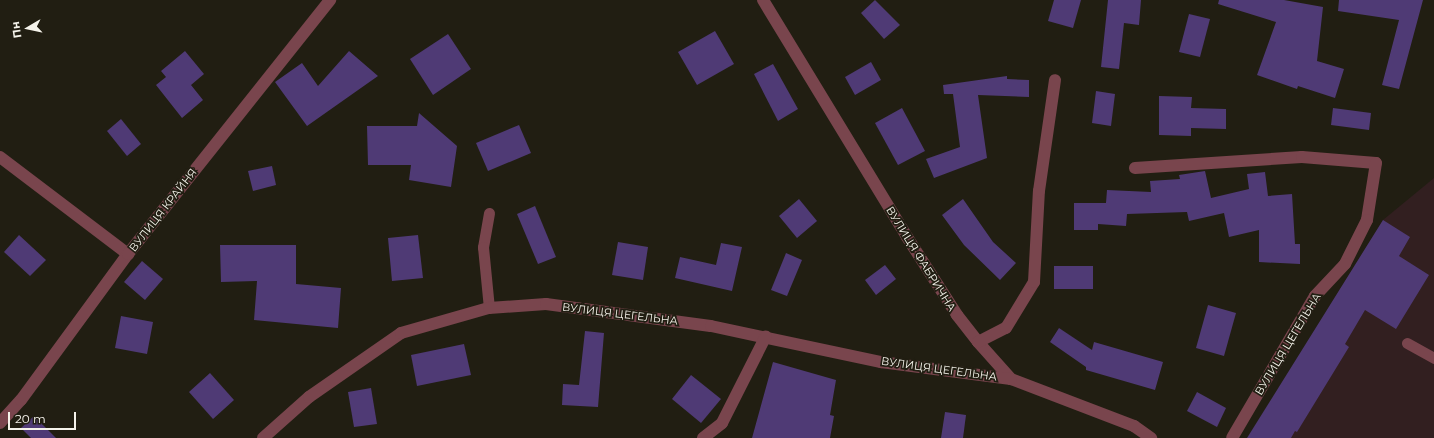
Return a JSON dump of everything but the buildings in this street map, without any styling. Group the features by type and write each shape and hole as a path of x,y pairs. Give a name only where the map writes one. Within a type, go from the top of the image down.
{"street":[{"name":"ВУЛИЦЯ КРАЙНЯ","path":"0,423 21,400 128,254 330,0"},
{"name":"ВУЛИЦЯ ФАБРИЧНА","path":"763,0 907,237 957,315 978,342 1012,380 1134,426 1152,438"},
{"path":"978,342 1006,328 1034,282 1039,191 1055,80"},
{"path":"0,157 128,254"},
{"name":"ВУЛИЦЯ ЦЕГЕЛЬНА","path":"1135,168 1302,157 1376,163 1367,220 1345,264 1315,296 1232,438"},
{"name":"ВУЛИЦЯ ЦЕГЕЛЬНА","path":"263,438 309,397 401,333 489,308 546,304 711,326 766,336 881,362 1012,380"},
{"path":"720,438 722,423 766,336"},
{"path":"704,438 722,423"}],"lane":[{"path":"489,213 483,247 489,308"},
{"path":"1407,344 1434,358"}],"shaded area":[{"path":"1434,178 1434,438 1248,438 1383,220"}]}
